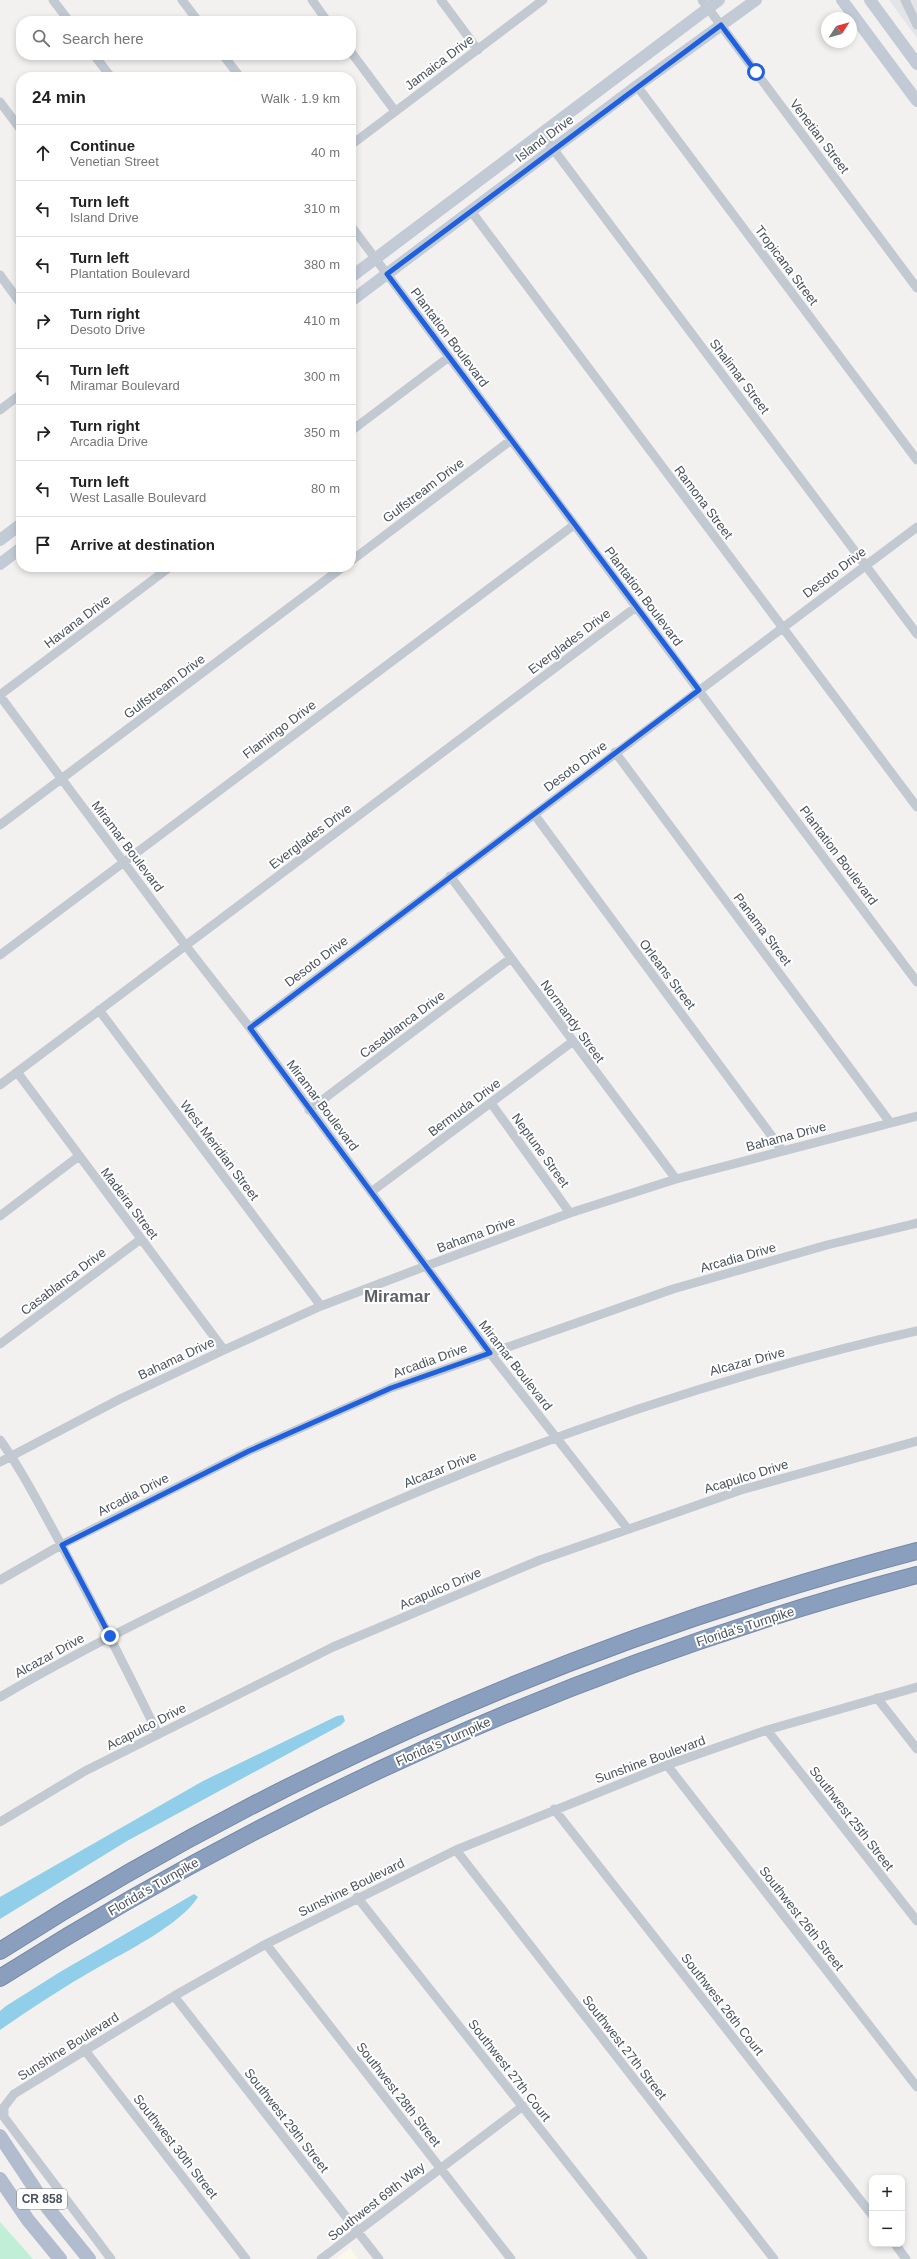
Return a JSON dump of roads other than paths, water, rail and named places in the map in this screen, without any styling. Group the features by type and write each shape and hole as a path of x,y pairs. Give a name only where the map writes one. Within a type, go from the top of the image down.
{"highway":[{"name":"Florida's Turnpike","path":"0,1950 110,1883 215,1824 312,1775 424,1722 553,1669 662,1628 800,1583 917,1551"},
{"name":"Florida's Turnpike","path":"0,1978 109,1912 213,1853 331,1792 440,1741 558,1692 711,1636 806,1606 917,1575"}],"main road":[{"name":"CR 858","path":"0,2136 47,2207 89,2259"},
{"name":"CR 858","path":"0,2178 28,2220 60,2259"}],"street":[{"path":"53,0 65,16"},
{"path":"182,0 194,16"},
{"path":"312,0 324,16"},
{"path":"441,0 478,50"},
{"name":"Jamaica Drive","path":"356,141 543,0"},
{"name":"Island Drive","path":"356,273 542,134 705,4 719,0"},
{"name":"Island Drive","path":"356,297 637,86 756,0"},
{"path":"842,0 917,101"},
{"path":"870,0 917,64"},
{"path":"905,0 917,25"},
{"name":"Venetian Street","path":"705,4 917,288"},
{"path":"356,59 395,111"},
{"path":"98,60 107,72"},
{"path":"227,60 236,72"},
{"name":"Tropicana Street","path":"637,86 917,460"},
{"path":"0,102 16,123"},
{"name":"Shalimar Street","path":"542,134 917,634"},
{"name":"Ramona Street","path":"471,211 917,807"},
{"name":"Plantation Boulevard","path":"356,233 917,982"},
{"path":"1,278 16,298"},
{"path":"356,427 449,358"},
{"path":"0,410 16,398"},
{"name":"Gulfstream Drive","path":"356,557 511,440"},
{"name":"Flamingo Drive","path":"0,955 574,525"},
{"name":"Desoto Drive","path":"250,1028 615,752 917,527"},
{"path":"0,540 16,528"},
{"path":"0,564 16,552"},
{"name":"Havana Drive","path":"0,695 163,572"},
{"name":"Gulfstream Drive","path":"0,825 336,572"},
{"name":"Everglades Drive","path":"0,1085 636,607"},
{"name":"Miramar Boulevard","path":"0,695 186,946 250,1028 309,1110 490,1353 627,1528"},
{"name":"Panama Street","path":"615,752 890,1121"},
{"name":"Orleans Street","path":"534,814 782,1150"},
{"name":"Normandy Street","path":"450,876 572,1042 676,1179"},
{"name":"Casablanca Drive","path":"309,1110 511,958"},
{"name":"West Meridian Street","path":"99,1010 320,1306"},
{"name":"Bermuda Drive","path":"371,1192 572,1042"},
{"name":"Madeira Street","path":"17,1072 224,1350"},
{"name":"Neptune Street","path":"491,1103 570,1213"},
{"name":"Bahama Drive","path":"0,1462 120,1399 224,1350 320,1306 426,1266 570,1213 676,1179 890,1121 917,1116"},
{"path":"0,1216 79,1156"},
{"name":"Arcadia Drive","path":"0,1580 62,1545 256,1448 391,1388 673,1289 826,1244 917,1223"},
{"name":"Casablanca Drive","path":"0,1344 141,1239"},
{"name":"Alcazar Drive","path":"0,1697 110,1636 288,1548 448,1479 556,1437 710,1384 865,1342 917,1331"},
{"path":"0,1440 12,1456 62,1545 110,1636 158,1734"},
{"name":"Acapulco Drive","path":"0,1822 85,1771 333,1647 540,1560 627,1528 741,1490 917,1441"},
{"name":"Sunshine Boulevard","path":"111,2259 19,2139 4,2117 3,2111 6,2102 14,2094 84,2049 266,1944 357,1897 456,1850 554,1809 667,1765 767,1730 917,1687"},
{"path":"877,1698 917,1749"},
{"name":"Southwest 25th Street","path":"767,1730 917,1922"},
{"name":"Southwest 26th Street","path":"667,1765 917,2087"},
{"name":"Southwest 26th Court","path":"554,1809 869,2211"},
{"name":"Southwest 27th Street","path":"456,1850 774,2259"},
{"name":"Southwest 27th Court","path":"357,1897 643,2259"},
{"name":"Southwest 28th Street","path":"266,1944 511,2259"},
{"name":"Southwest 29th Street","path":"174,1996 379,2259"},
{"name":"Southwest 30th Street","path":"84,2049 246,2259"},
{"name":"Southwest 69th Way","path":"321,2259 523,2106"},
{"path":"897,2247 906,2259"}],"water":[{"path":"343,1715 345,1721 341,1725 127,1841 0,1919 0,1897 203,1781 337,1716"},
{"path":"194,1894 198,1897 190,1907 179,1918 152,1937 60,1990 0,2030 0,2011 6,2006 60,1972"}],"district":[{"name":"Miramar","path":"397,1296"}]}
